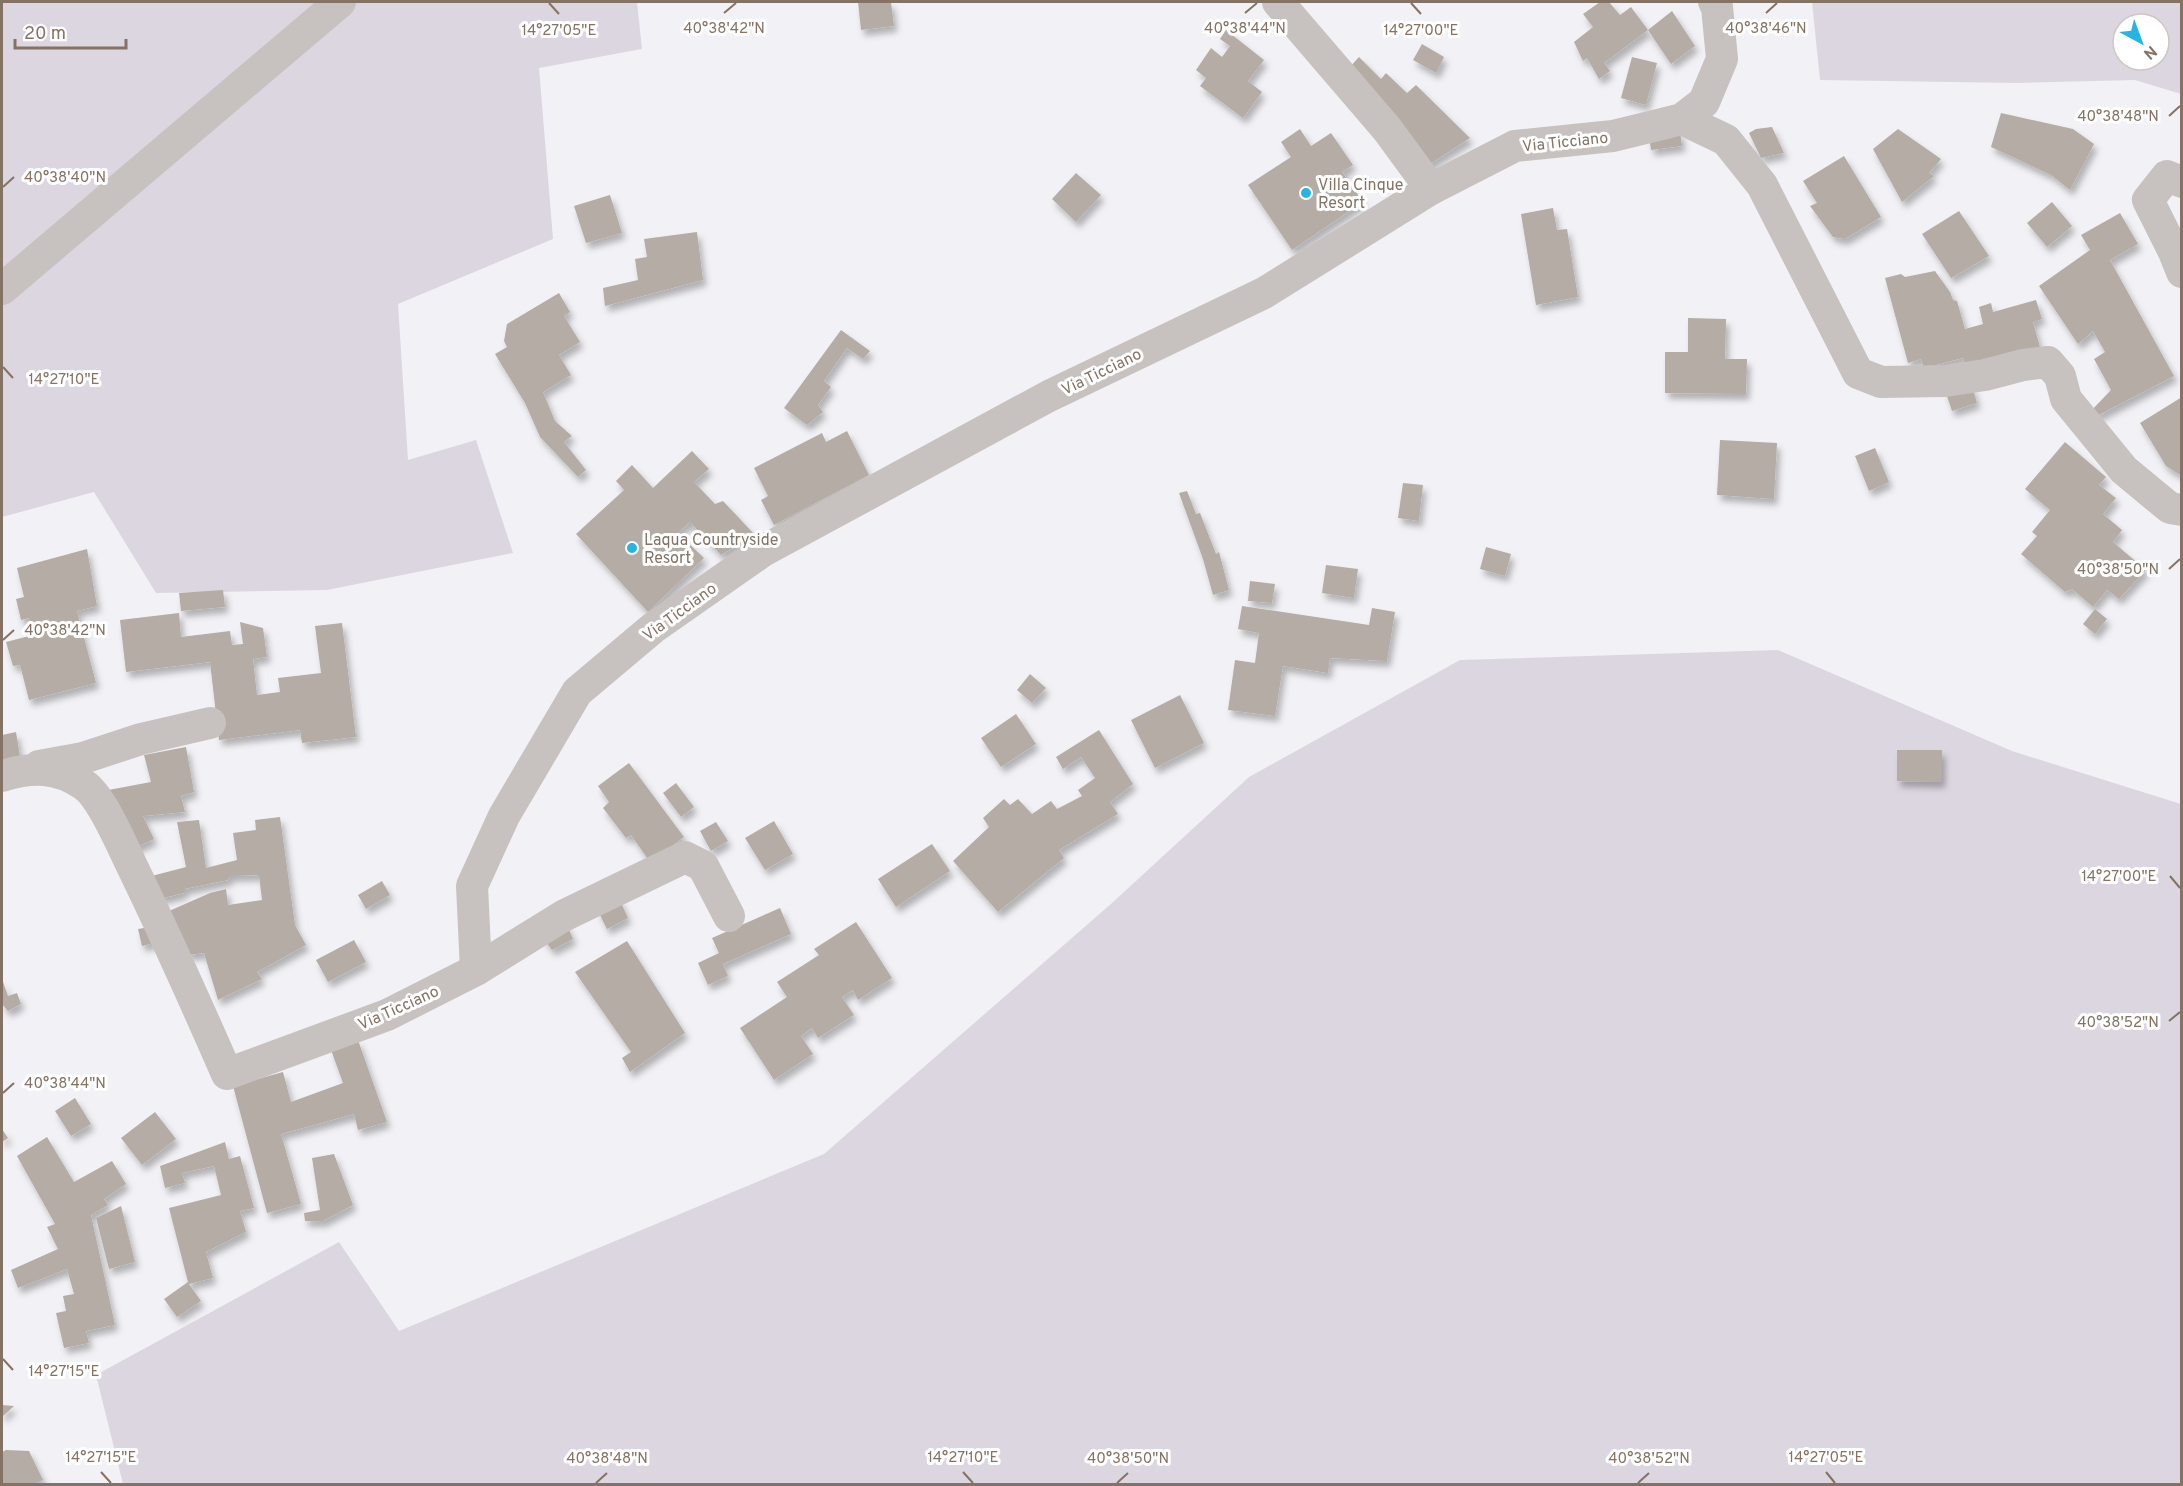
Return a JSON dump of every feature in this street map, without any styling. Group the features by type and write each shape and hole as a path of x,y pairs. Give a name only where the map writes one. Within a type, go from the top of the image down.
{"street":[{"path":"2,289 340,2"},
{"path":"1278,2 1387,129 1431,189"},
{"name":"Via Ticciano","path":"14,773 63,773 86,786 108,817 172,950 227,1074 387,1015 476,970 472,886 504,816 577,692 653,628 763,552 1049,396 1264,293 1431,189 1515,146 1613,136 1682,119 1704,102 1722,59 1717,7 1714,2"},
{"path":"1682,119 1726,140 1762,185 1858,373 1881,382 1945,381 2048,362 2060,376 2066,399 2124,470 2178,518"},
{"path":"2181,182 2167,176 2148,200 2174,252 2181,272"},
{"path":"14,773 83,758 141,739 210,723"},
{"path":"476,970 564,916 685,857 703,866 729,916"}],"shaded area":[{"path":"2,2 637,2 642,49 539,68 553,239 398,304 408,460 476,440 513,553 327,590 156,593 94,492 2,517"},
{"path":"1812,2 2181,2 2181,94 2135,80 2017,83 1820,80"},
{"path":"1778,650 2012,751 2181,804 2181,1484 123,1484 96,1375 339,1242 399,1331 824,1154 1112,903 1249,777 1460,660"}],"building":[{"path":"858,2 891,2 894,26 861,30"},
{"path":"1600,2 1609,2 1620,15 1631,7 1648,30 1604,63 1610,71 1599,79 1587,58 1583,61 1574,42 1593,27 1583,14"},
{"path":"1672,11 1695,46 1671,64 1648,30"},
{"path":"1226,30 1264,60 1248,81 1262,92 1243,118 1200,86 1206,78 1196,70 1211,48 1222,57 1230,46 1220,39"},
{"path":"1422,44 1444,57 1436,73 1413,60"},
{"path":"1359,57 1381,79 1386,73 1407,93 1416,85 1470,138 1427,166 1349,68"},
{"path":"1632,57 1657,63 1646,105 1621,98"},
{"path":"2001,113 2073,129 2094,144 2070,190 2051,175 1991,147"},
{"path":"1772,127 1784,153 1761,158 1749,133 1756,129"},
{"name":"Villa Cinque Resort","path":"1300,129 1311,146 1331,133 1353,165 1342,172 1363,202 1292,250 1248,185 1291,157 1281,142"},
{"path":"1898,129 1941,159 1929,173 1934,176 1902,202 1873,149"},
{"path":"1680,131 1682,146 1651,150 1649,135"},
{"path":"1844,156 1881,217 1845,239 1833,237 1810,206 1817,203 1803,181"},
{"path":"1076,173 1101,195 1076,222 1052,199"},
{"path":"610,195 622,233 586,243 574,206"},
{"path":"2052,202 2072,226 2047,247 2027,223"},
{"path":"1553,208 1557,230 1567,229 1578,297 1536,305 1521,214"},
{"path":"1959,211 1989,256 1951,278 1922,234"},
{"path":"2120,213 2138,244 2110,260 2174,376 2095,417 2090,412 2111,390 2094,359 2105,352 2093,331 2078,344 2039,286 2090,250 2081,235"},
{"path":"697,232 703,280 605,306 603,288 638,280 635,259 647,257 644,239"},
{"path":"1935,271 1953,300 1957,301 1965,329 1983,324 1979,307 1991,303 1993,312 2036,300 2042,319 2033,322 2041,351 1967,371 1963,358 1924,368 1921,359 1908,363 1885,278"},
{"path":"559,293 570,312 564,316 580,342 559,355 571,375 543,392 555,421 572,436 564,442 586,470 578,477 540,437 525,403 495,354 507,347 504,341 507,324"},
{"path":"1688,318 1726,319 1725,359 1747,359 1746,394 1665,393 1665,352 1688,352"},
{"path":"841,330 870,351 863,359 847,348 824,381 831,387 818,405 823,412 807,425 784,408"},
{"path":"1972,386 1977,403 1952,411 1944,387"},
{"path":"2182,397 2182,476 2166,466 2140,423"},
{"path":"847,431 869,475 774,525 761,500 768,496 754,468 822,433 826,442"},
{"path":"1720,440 1777,443 1774,499 1717,495"},
{"path":"2065,442 2106,477 2099,485 2116,498 2103,514 2122,530 2113,542 2146,570 2119,599 2107,590 2093,607 2072,589 2065,592 2021,554 2037,536 2032,532 2050,510 2025,489"},
{"path":"1875,448 1889,482 1869,491 1855,456"},
{"path":"692,451 709,469 694,482 715,504 723,501 755,535 721,555 690,522 678,533 704,558 648,612 576,534 624,490 616,481 632,465 653,488"},
{"path":"1403,483 1423,485 1419,521 1398,518"},
{"path":"1187,491 1196,514 1200,513 1216,554 1219,552 1229,590 1213,595 1203,559 1179,493"},
{"path":"1486,547 1511,554 1505,576 1480,569"},
{"path":"87,549 97,606 77,611 96,683 29,700 20,665 13,666 6,642 33,635 29,618 21,620 16,599 24,597 17,568"},
{"path":"1326,565 1358,569 1354,598 1322,593"},
{"path":"1250,581 1275,584 1272,603 1248,601"},
{"path":"223,590 225,607 181,611 179,593"},
{"path":"1242,606 1369,625 1372,608 1395,612 1387,661 1330,658 1328,673 1283,666 1275,716 1228,710 1235,660 1255,663 1259,633 1238,629"},
{"path":"2095,609 2107,619 2095,634 2083,624"},
{"path":"179,613 181,637 230,631 232,645 243,644 240,622 263,628 267,657 253,659 257,695 280,692 278,678 321,673 315,626 342,623 356,737 302,743 300,730 219,740 210,662 126,672 120,620"},
{"path":"1030,674 1046,688 1032,703 1017,690"},
{"path":"1180,695 1204,743 1155,768 1131,720"},
{"path":"1016,714 1036,744 1001,767 981,738"},
{"path":"1099,730 1133,784 1110,802 1118,814 1059,850 1064,858 998,912 953,861 989,827 983,818 1004,799 1010,805 1018,799 1032,814 1051,801 1057,809 1082,796 1078,790 1095,778 1081,757 1063,769 1056,757"},
{"path":"16,732 21,763 2,766 2,735"},
{"path":"186,747 194,792 181,796 185,812 143,816 154,839 131,850 103,791 151,782 144,755"},
{"path":"1897,750 1942,750 1942,782 1897,781"},
{"path":"629,763 684,837 650,862 631,835 626,838 603,808 609,802 598,786"},
{"path":"676,783 694,807 681,817 663,793"},
{"path":"280,817 295,925 306,945 257,972 262,979 218,1000 204,953 188,955 169,911 210,893 226,889 228,905 262,900 259,875 230,876 228,880 184,889 184,893 159,899 148,877 186,867 177,822 199,820 206,868 237,860 233,833 256,830 255,820"},
{"path":"774,821 793,854 765,870 745,838"},
{"path":"716,822 728,841 711,851 700,831"},
{"path":"932,844 950,871 896,907 878,879"},
{"path":"382,881 390,895 366,909 358,895"},
{"path":"619,898 628,918 607,929 597,909"},
{"path":"780,908 791,934 723,964 728,976 708,985 698,963 719,953 712,938"},
{"path":"856,922 892,978 858,1000 853,990 842,997 854,1015 818,1038 812,1028 801,1036 813,1054 774,1080 740,1028 787,997 777,982 819,955 814,949"},
{"path":"566,923 573,939 552,950 542,937"},
{"path":"150,927 154,943 142,946 138,929"},
{"path":"354,940 366,962 328,982 316,960"},
{"path":"627,941 685,1033 630,1072 622,1058 631,1052 575,972"},
{"path":"2,979 8,996 17,993 21,1004 8,1011 2,1004"},
{"path":"358,1040 387,1122 358,1130 354,1114 281,1134 301,1204 267,1213 233,1086 283,1072 291,1102 343,1083 331,1050"},
{"path":"75,1098 91,1124 71,1136 55,1111"},
{"path":"155,1112 176,1139 142,1165 121,1138"},
{"path":"2,1129 8,1138 2,1142"},
{"path":"47,1137 74,1182 112,1161 126,1184 104,1199 108,1205 91,1215 115,1325 86,1331 89,1343 64,1348 56,1313 66,1311 63,1296 74,1294 67,1269 18,1288 11,1270 58,1249 47,1227 55,1224 17,1156"},
{"path":"225,1142 229,1159 240,1156 254,1208 240,1211 246,1232 206,1252 213,1278 189,1284 201,1301 177,1317 164,1299 188,1282 169,1208 221,1195 214,1166 182,1173 185,1183 165,1188 160,1166"},
{"path":"334,1154 353,1205 323,1221 305,1221 304,1213 320,1210 312,1158"},
{"path":"121,1206 135,1262 109,1269 96,1218"},
{"path":"2,1405 14,1406 2,1417"},
{"path":"6,1450 29,1451 43,1480 34,1484 2,1484 2,1452"}],"place":[{"name":"Villa Cinque Resort","path":"1306,193"},
{"name":"Laqua Countryside Resort","path":"632,548"}]}
